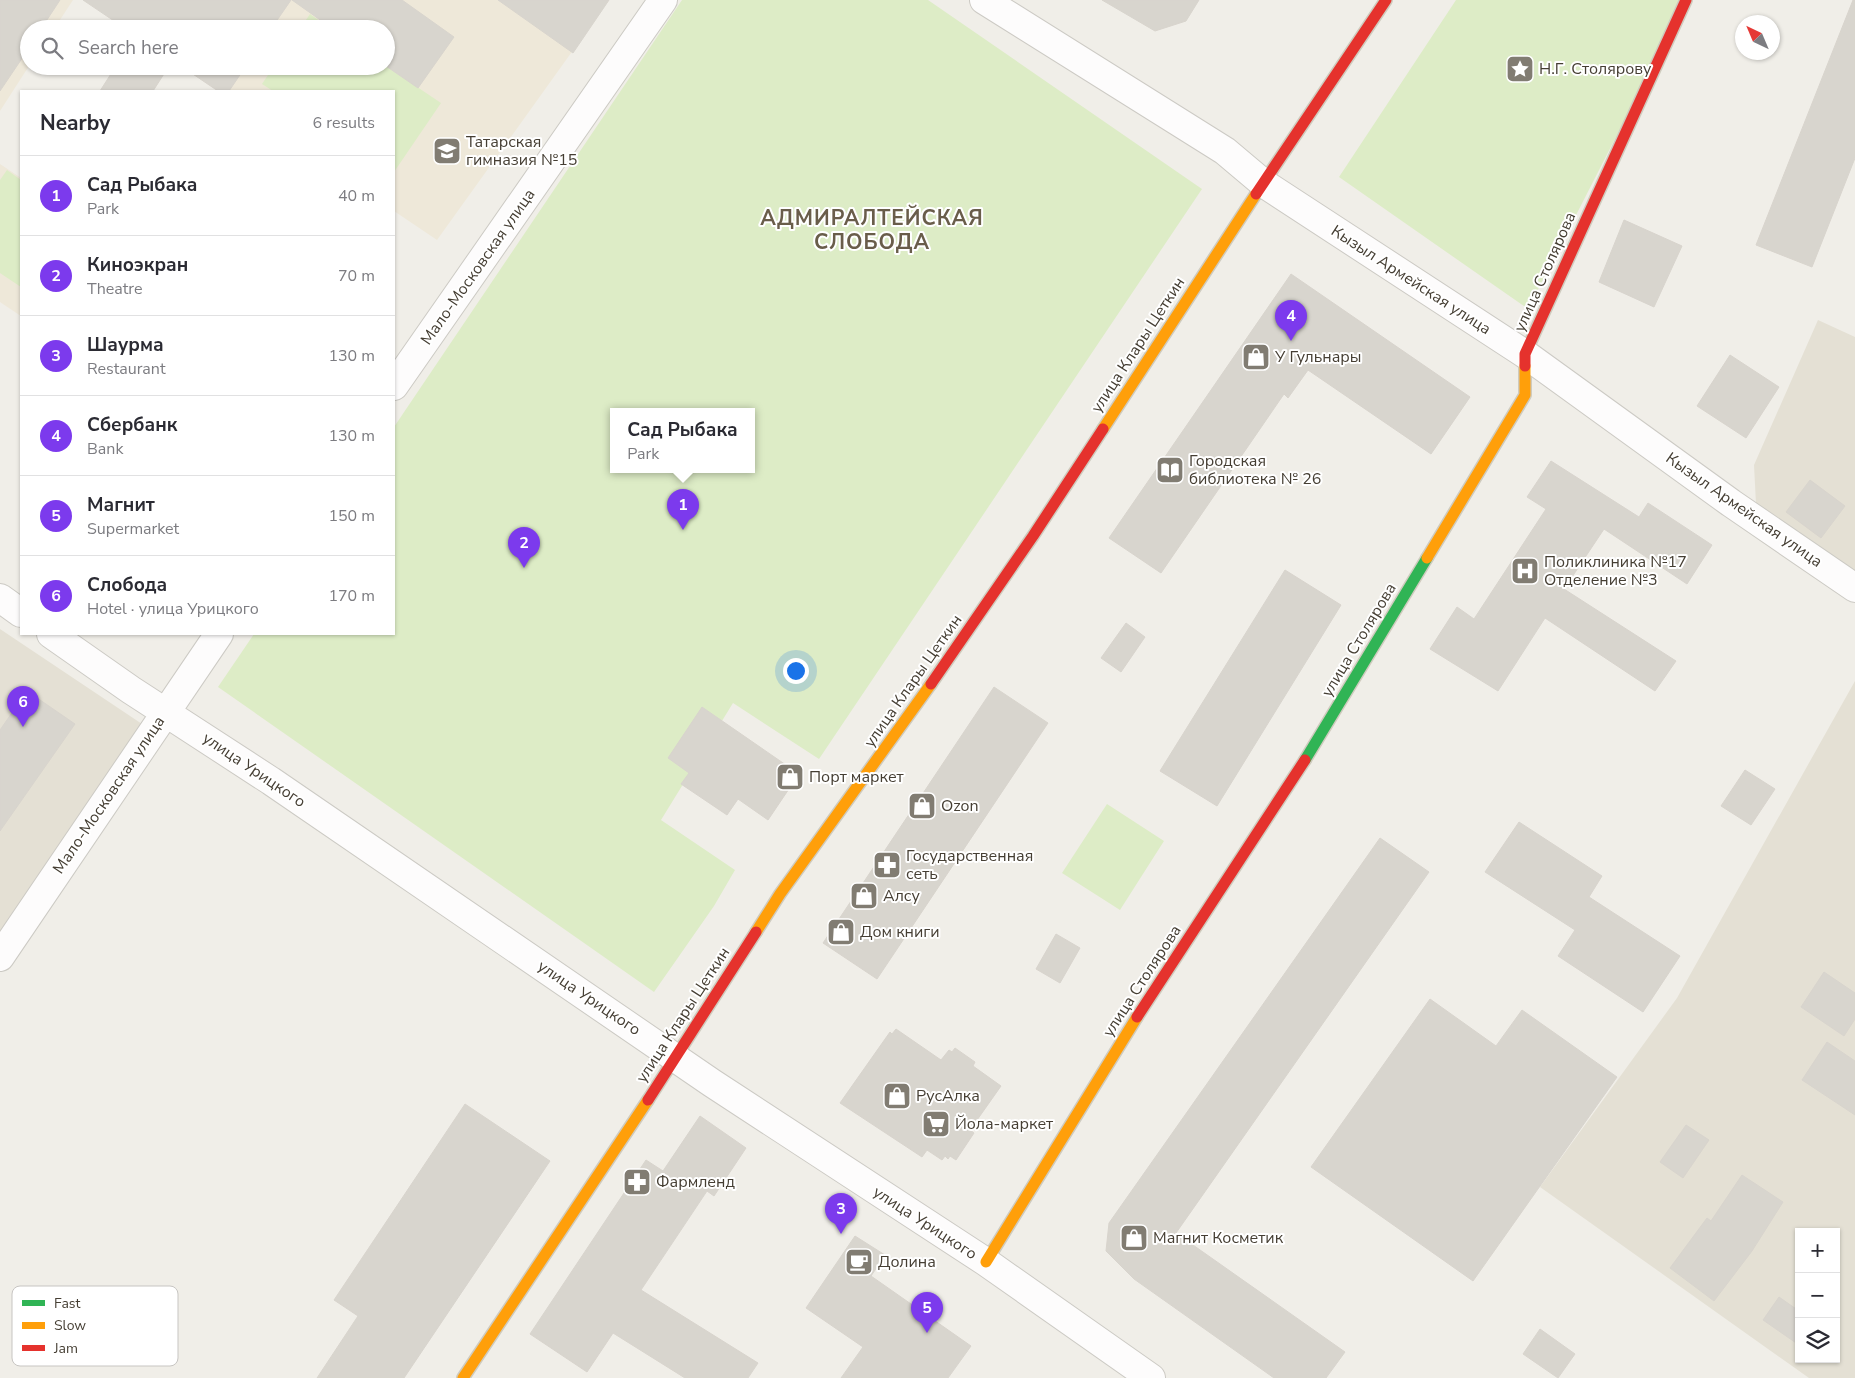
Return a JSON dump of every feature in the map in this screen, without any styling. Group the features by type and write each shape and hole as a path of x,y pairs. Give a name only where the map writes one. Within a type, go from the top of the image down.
{"main road":[{"name":"улица Клары Цеткин","path":"463,1378 676,1057 780,894 951,656 1033,536 1386,0"},
{"name":"улица Столярова","path":"986,1262 1106,1065 1316,744 1525,395 1525,354 1686,0"}],"street":[{"name":"Мало-Московская улица","path":"395,385 663,0"},
{"name":"Кызыл Армейская улица","path":"984,0 1225,151 1264,183 1525,354 1731,503 1855,588"},
{"path":"0,598 20,612"},
{"name":"улица Урицкого","path":"52,635 279,786 676,1057 986,1262 1151,1378"},
{"name":"Мало-Московская улица","path":"0,957 218,635"}],"shaded area":[{"path":"0,0 73,0 60,20 20,20 20,75 23,75 0,111"},
{"name":"Татарская гимназия №15","path":"84,0 609,0 437,240 395,212 395,90 217,90 194,75 395,75 395,20 113,20"},
{"path":"0,164 20,177 20,315 0,302"},
{"path":"1818,320 1855,337 1855,574 1756,504 1754,465"},
{"path":"0,629 148,728 0,943"},
{"path":"1855,681 1855,1378 1809,1378 1540,1187 1677,998"}],"green space":[{"path":"682,0 928,0 1202,189 819,759 733,703 661,820 735,870 714,906 654,992 218,687 253,635 395,635 395,426"},
{"path":"1456,0 1686,0 1528,309 1339,177"},
{"path":"310,14 318,20 306,20"},
{"path":"395,72 441,103 395,171 395,90 271,90 262,84 268,75 395,75"},
{"path":"7,170 20,179 20,286 0,273 0,180"},
{"path":"1107,804 1164,841 1120,910 1062,873"}],"building":[{"path":"0,0 60,0 47,20 20,20 20,61 0,91"},
{"path":"83,0 291,0 277,20 113,20"},
{"path":"292,0 402,0 454,37 418,88 395,72 395,20 320,20"},
{"path":"498,0 609,0 573,53"},
{"path":"1102,0 1199,0 1186,21 1155,31"},
{"path":"1853,0 1855,0 1855,158 1812,267 1756,245"},
{"path":"110,75 163,75 154,90 101,90"},
{"path":"194,75 240,75 230,90 217,90"},
{"path":"1624,220 1682,246 1654,307 1599,282"},
{"path":"1291,274 1470,397 1431,454 1308,370 1288,398 1284,394 1161,573 1109,538"},
{"path":"1730,355 1779,387 1746,438 1697,406"},
{"path":"1551,461 1639,517 1648,503 1712,545 1687,584 1604,529 1564,589 1676,661 1655,691 1545,618 1498,691 1430,649 1457,607 1474,619 1546,509 1527,497"},
{"path":"1810,480 1845,506 1821,538 1786,512"},
{"path":"1285,570 1341,605 1217,806 1160,771"},
{"path":"1126,623 1145,637 1121,672 1101,658"},
{"path":"994,687 1048,723 877,979 823,943"},
{"path":"27,691 75,724 0,831 0,730"},
{"path":"702,707 799,774 768,820 738,799 727,815 681,784 689,773 668,758"},
{"path":"1745,770 1775,789 1751,825 1721,806"},
{"path":"1519,822 1602,876 1589,897 1680,956 1643,1012 1558,956 1575,930 1485,872"},
{"path":"1380,838 1429,872 1176,1233 1345,1352 1326,1378 1274,1378 1134,1279 1106,1251 1109,1223"},
{"path":"1056,934 1080,948 1060,983 1036,969"},
{"path":"1824,972 1855,993 1855,1019 1844,1036 1801,1007"},
{"path":"1430,999 1496,1046 1522,1010 1617,1077 1473,1281 1311,1167"},
{"path":"896,1029 941,1060 949,1050 952,1052 955,1048 975,1062 973,1066 1001,1086 970,1130 974,1133 956,1160 950,1156 948,1159 945,1156 942,1160 927,1150 922,1157 840,1103 890,1032 892,1034"},
{"path":"1827,1042 1855,1061 1855,1115 1802,1080"},
{"path":"465,1104 550,1161 404,1378 317,1378 358,1316 334,1300"},
{"path":"700,1116 746,1148 714,1196 707,1191 641,1290 758,1363 748,1378 685,1378 613,1333 587,1372 530,1334 646,1160 663,1171"},
{"path":"1686,1125 1709,1140 1683,1178 1660,1162"},
{"path":"1742,1175 1783,1202 1752,1251 1714,1301 1670,1268 1707,1218 1711,1221"},
{"path":"855,1236 885,1255 871,1276 971,1346 948,1378 841,1378 863,1347 806,1308"},
{"path":"1779,1297 1795,1308 1795,1342 1763,1320"},
{"path":"1540,1329 1575,1354 1558,1378 1523,1354"}],"traffic: fast":[{"path":"1305,760 1427,558"}],"traffic: slow":[{"path":"1103,429 1256,194"},
{"path":"1427,558 1525,395 1525,366"},
{"path":"756,932 780,894 931,684"},
{"path":"986,1262 1137,1017"},
{"path":"463,1378 648,1100"}],"traffic: jam":[{"path":"1256,194 1386,0"},
{"path":"1525,366 1525,354 1686,0"},
{"path":"931,684 1033,536 1103,429"},
{"path":"1137,1017 1305,760"},
{"path":"648,1100 756,932"}],"place":[{"name":"Н.Г. Столярову","path":"1520,69"},
{"name":"Татарская гимназия №15","path":"447,151"},
{"name":"Сбербанк","path":"1291,341"},
{"name":"У Гульнары","path":"1256,357"},
{"name":"Городская библиотека № 26","path":"1170,470"},
{"name":"Сад Рыбака","path":"683,530"},
{"name":"Киноэкран","path":"524,568"},
{"name":"Поликлиника №17 Отделение №3","path":"1525,571"},
{"name":"Слобода","path":"23,727"},
{"name":"Порт маркет","path":"790,777"},
{"name":"Ozon","path":"922,806"},
{"name":"Государственная сеть","path":"887,865"},
{"name":"Алсу","path":"864,896"},
{"name":"Дом книги","path":"841,932"},
{"name":"РусАлка","path":"897,1096"},
{"name":"Йола-маркет","path":"936,1124"},
{"name":"Фармленд","path":"637,1182"},
{"name":"Шаурма","path":"841,1234"},
{"name":"Магнит Косметик","path":"1134,1238"},
{"name":"Долина","path":"859,1262"},
{"name":"Магнит","path":"927,1333"}],"district":[{"name":"АДМИРАЛТЕЙСКАЯ СЛОБОДА","path":"872,230"}]}
